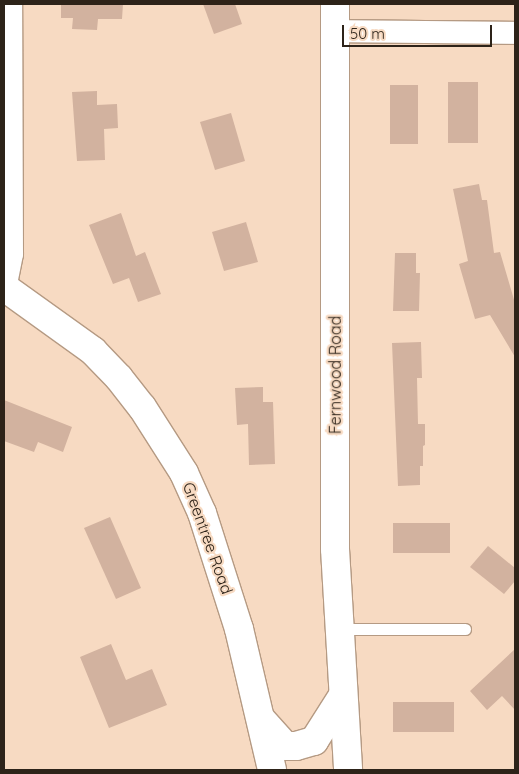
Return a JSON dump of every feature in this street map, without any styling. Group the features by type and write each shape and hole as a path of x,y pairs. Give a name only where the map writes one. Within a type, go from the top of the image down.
{"main road":[{"name":"Fernwood Road","path":"334,4 335,549 345,762"},
{"name":"Greentree Road","path":"4,289 93,352 119,378 142,406 184,472 221,570 272,770"},
{"path":"260,717 285,746 296,746 314,741 342,697"}],"street":[{"path":"4,289 12,254 11,4"},
{"path":"335,31 515,33"}],"lane":[{"path":"339,630 465,629"}],"building":[{"path":"61,4 123,4 122,19 98,19 97,30 72,29 73,18 61,18"},
{"path":"203,4 235,4 242,24 214,34"},
{"path":"448,82 478,82 478,143 448,143"},
{"path":"390,85 418,85 418,144 390,144"},
{"path":"97,91 97,105 117,104 118,128 104,129 105,160 77,161 72,92"},
{"path":"231,113 245,161 215,170 200,122"},
{"path":"479,184 482,200 487,200 494,253 500,252 515,303 515,357 490,315 475,319 459,264 468,261 453,189"},
{"path":"121,213 136,256 145,252 161,294 138,302 129,278 113,284 89,225"},
{"path":"246,222 258,262 224,271 212,232"},
{"path":"395,253 416,253 416,273 420,273 419,311 393,311"},
{"path":"421,342 422,378 417,378 418,424 425,424 425,445 423,446 423,466 420,466 420,485 398,486 392,343"},
{"path":"263,387 263,402 273,402 275,464 249,465 248,424 237,425 235,388"},
{"path":"4,400 72,427 63,452 38,442 34,452 4,441"},
{"path":"110,517 141,588 116,599 84,528"},
{"path":"393,523 450,523 450,553 393,553"},
{"path":"488,546 515,568 515,581 504,594 470,567"},
{"path":"111,644 126,680 152,669 167,705 109,728 80,657"},
{"path":"515,649 515,710 502,696 487,710 470,691"},
{"path":"393,702 454,702 454,732 393,732"}]}
